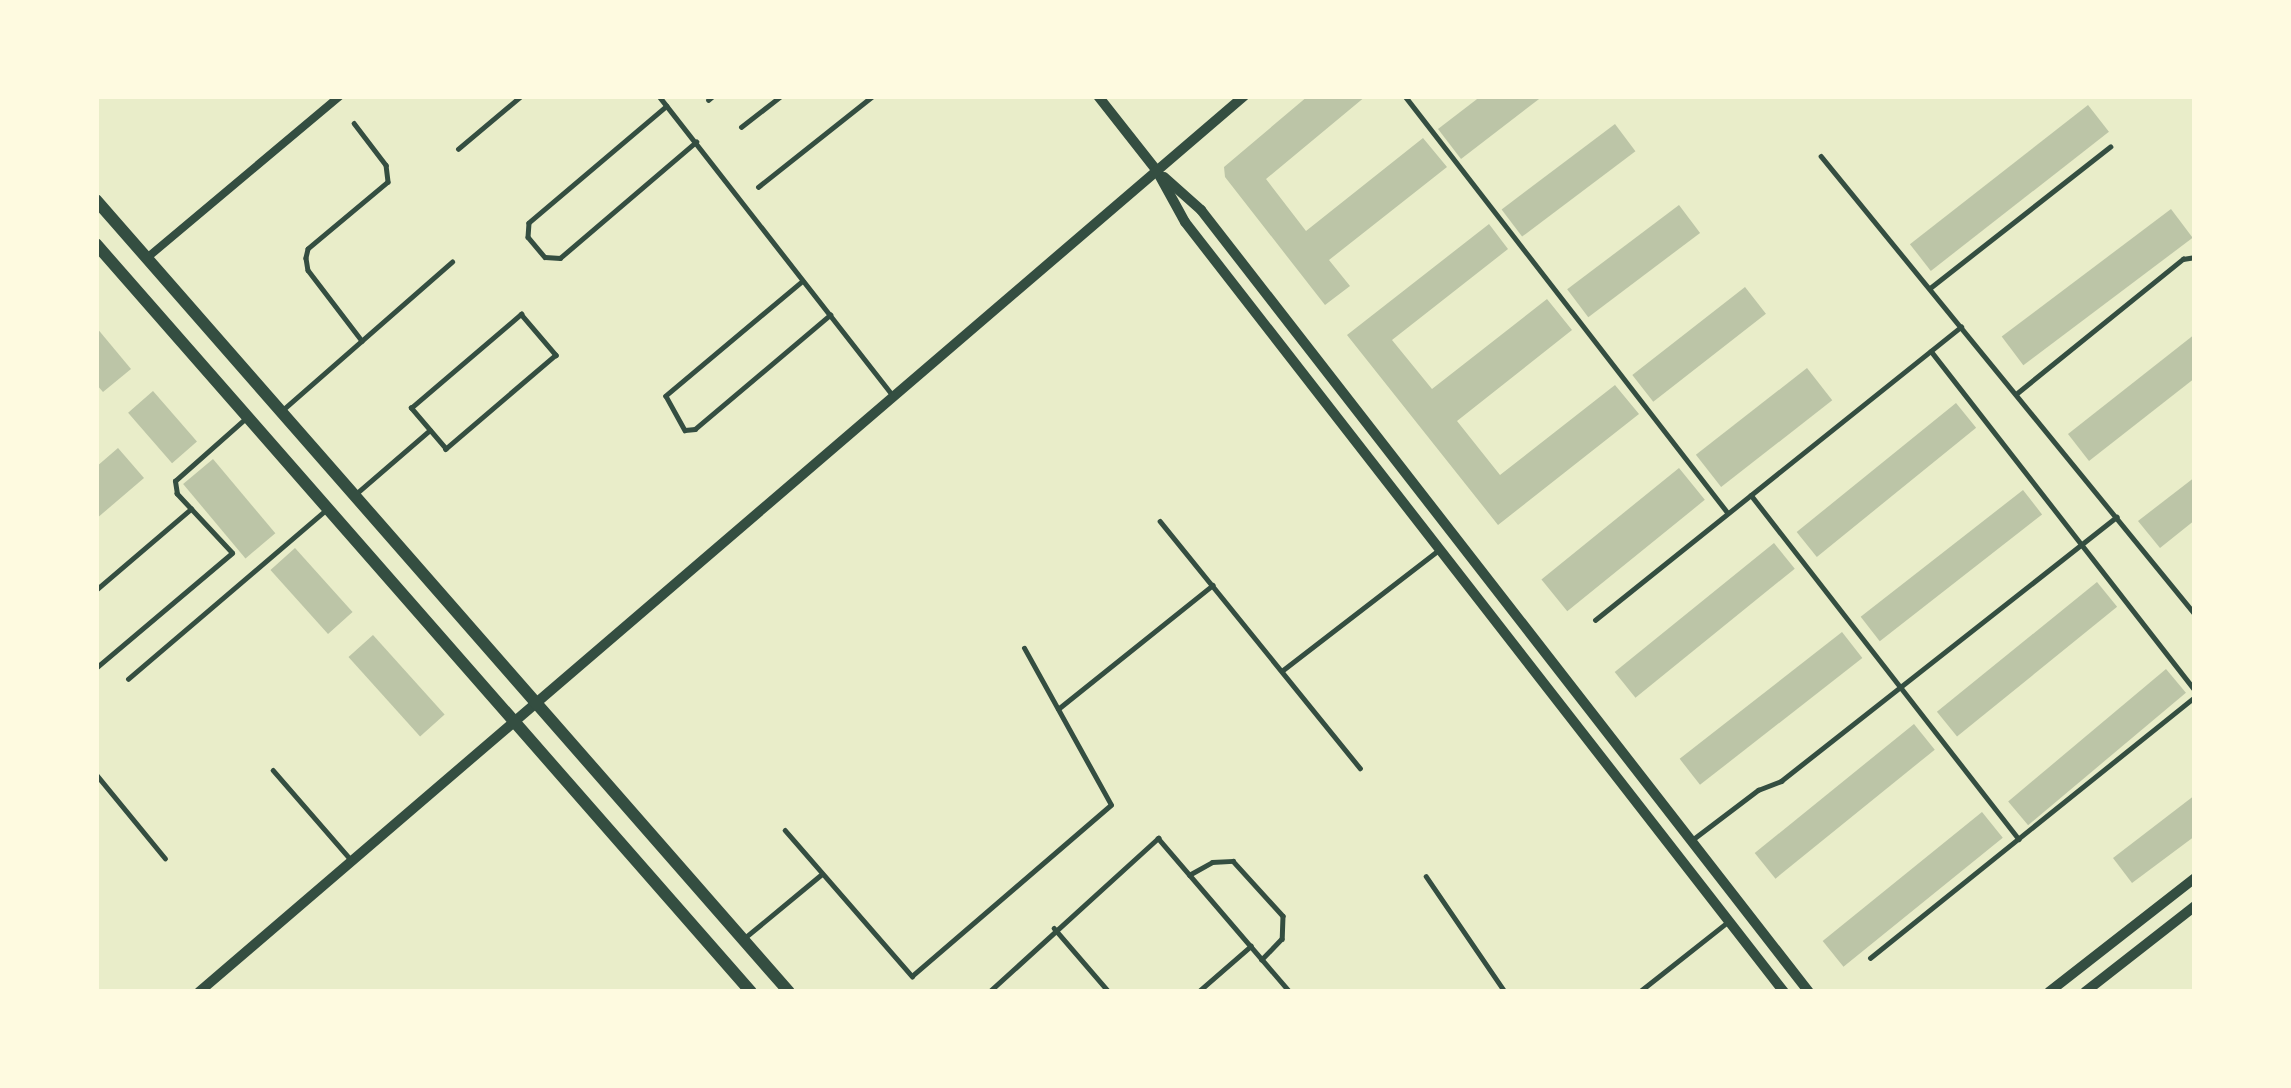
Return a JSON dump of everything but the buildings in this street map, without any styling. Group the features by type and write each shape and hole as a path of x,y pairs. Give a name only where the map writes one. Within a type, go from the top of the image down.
{"main road":[{"path":"96,200 789,992"},
{"path":"96,244 751,992"}],"street":[{"path":"147,258 340,96"},
{"path":"1098,96 1156,171 1185,222 1784,992"},
{"path":"207,990 1244,96"},
{"path":"1156,171 1201,210 1809,992"},
{"path":"2049,992 2195,878"},
{"path":"2085,992 2195,906"}],"lane":[{"path":"458,149 521,96"},
{"path":"659,96 894,397"},
{"path":"741,127 781,96"},
{"path":"1405,96 1728,513"},
{"path":"758,187 868,98"},
{"path":"667,106 529,223 528,237 545,257 560,258 696,142"},
{"path":"354,123 386,165 388,182 308,249 306,258 308,271 362,341"},
{"path":"1930,289 2110,147"},
{"path":"1821,156 2195,614"},
{"path":"2016,394 2183,259 2195,257"},
{"path":"280,412 452,262"},
{"path":"803,281 667,396 685,430 695,429 830,315"},
{"path":"521,314 556,355 446,448 430,430 411,408 521,314"},
{"path":"1595,620 1961,327"},
{"path":"1870,958 2195,693 1931,351"},
{"path":"96,668 232,553 177,494 175,481 248,417"},
{"path":"354,496 430,430"},
{"path":"1751,495 2018,839"},
{"path":"96,590 191,509"},
{"path":"128,679 328,509"},
{"path":"1691,840 1758,790 1781,781 2116,517"},
{"path":"1160,521 1360,768"},
{"path":"1282,670 1440,549"},
{"path":"1058,709 1213,585"},
{"path":"784,830 912,976 1112,805 1024,648"},
{"path":"273,770 352,862"},
{"path":"97,778 165,858"},
{"path":"989,992 1158,838 1290,992"},
{"path":"1190,875 1211,862 1233,861 1283,916 1282,939 1262,960"},
{"path":"743,940 823,873"},
{"path":"1426,876 1505,992"},
{"path":"1639,992 1729,920"},
{"path":"1054,928 1109,992"},
{"path":"1198,992 1251,946"}]}
